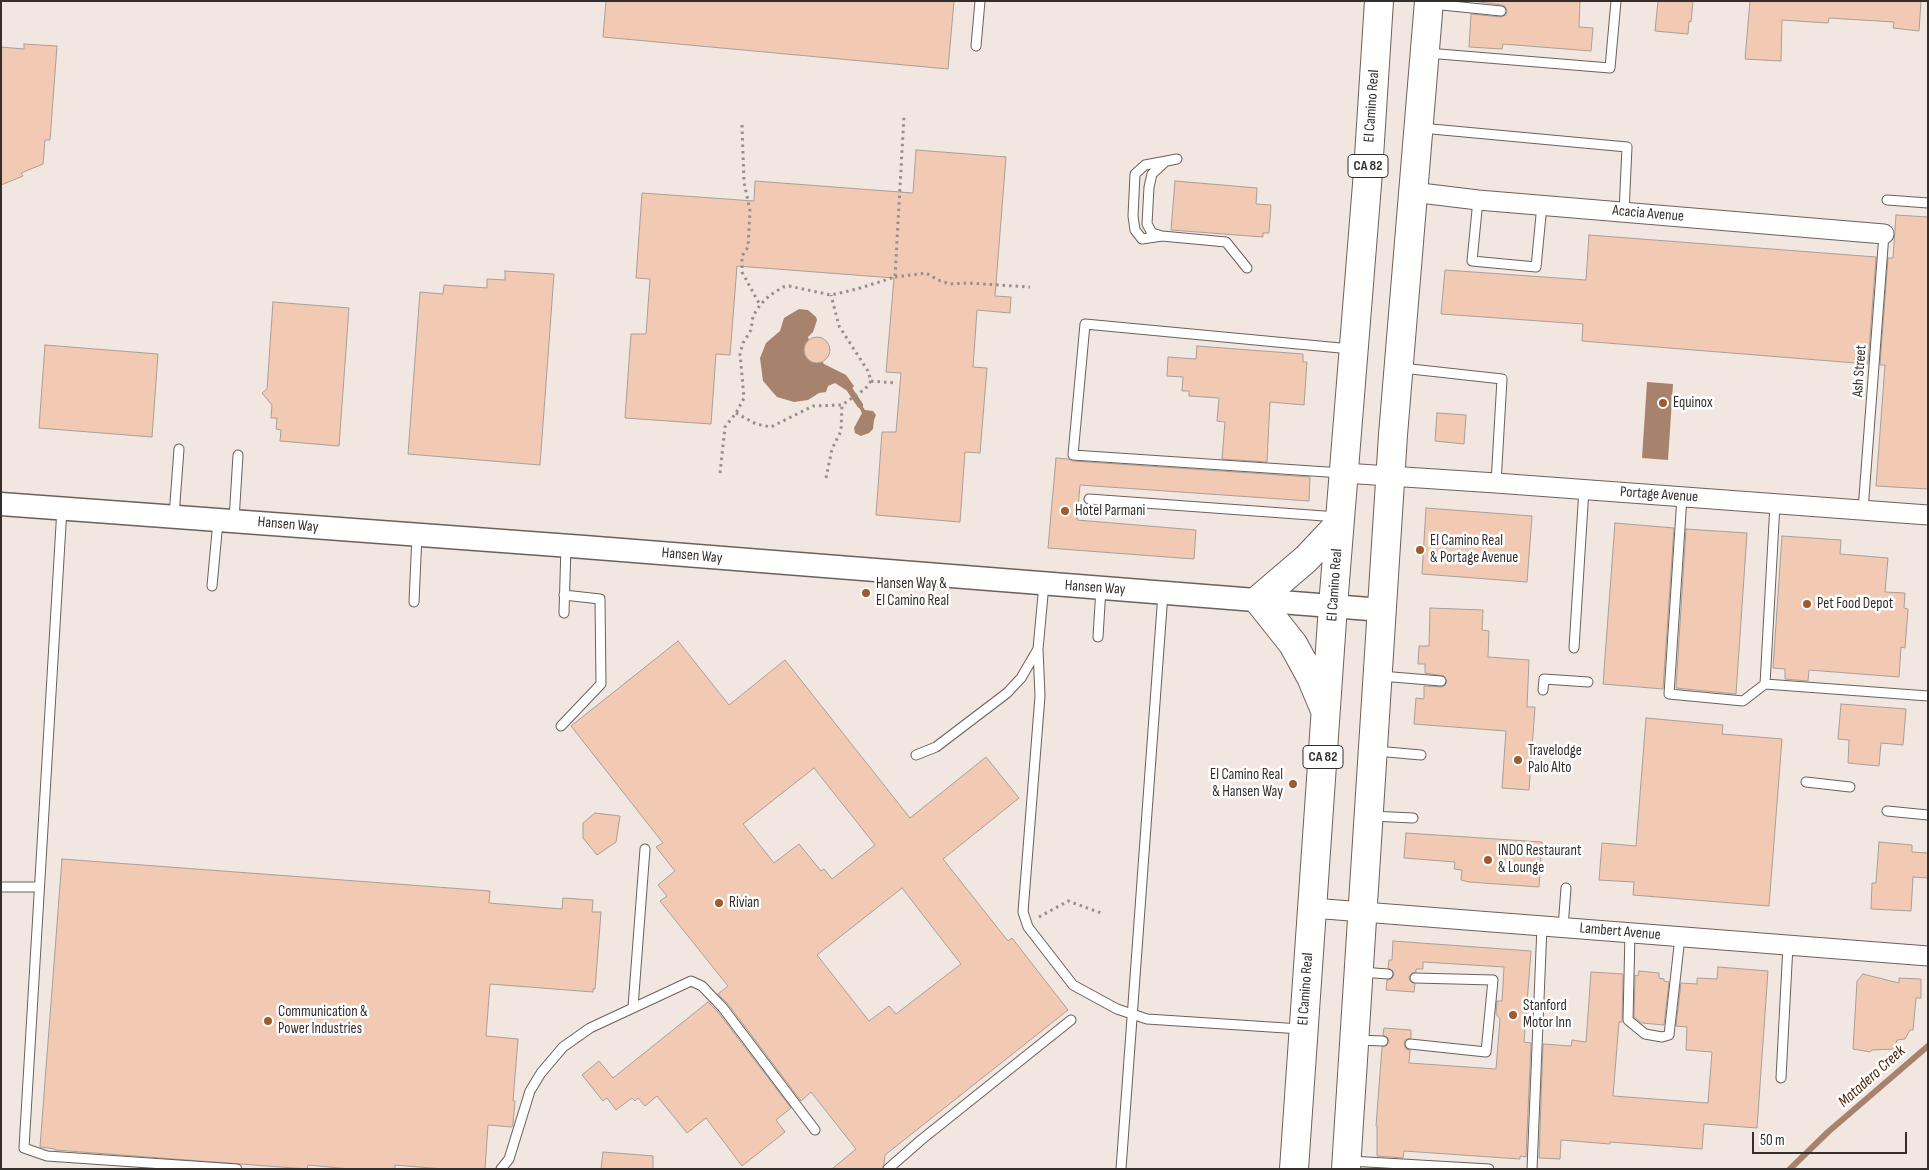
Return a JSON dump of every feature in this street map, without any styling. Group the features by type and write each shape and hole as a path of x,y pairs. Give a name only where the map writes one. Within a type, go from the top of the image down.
{"main road":[{"name":"El Camino Real","path":"1294,1169 1339,521 1354,349 1379,1"},
{"path":"1347,1165 1390,477 1429,3"},
{"path":"1326,711 1311,677 1293,644 1258,600 1306,559 1339,521"}],"street":[{"name":"Acacia Avenue","path":"1412,192 1478,200 1884,234"},
{"name":"Portage Avenue","path":"1344,473 1928,515"},
{"name":"Hansen Way","path":"1,504 1382,610"},
{"name":"Lambert Avenue","path":"1312,908 1928,956"}],"lane":[{"path":"976,46 980,1"},
{"path":"1424,53 1610,68 1616,1"},
{"path":"1429,3 1501,11"},
{"path":"1418,128 1627,147 1624,212"},
{"path":"1177,159 1145,165 1136,174 1133,216 1135,230 1142,239 1162,236 1226,242 1247,268"},
{"path":"1162,236 1152,232 1147,224 1149,187 1152,174 1165,161"},
{"path":"1478,200 1472,261 1536,267 1542,205"},
{"path":"1887,200 1928,203"},
{"name":"Ash Street","path":"1864,510 1884,234"},
{"path":"1344,473 1073,455 1085,324 1354,349"},
{"path":"1398,367 1502,378 1496,483"},
{"path":"174,516 179,449"},
{"path":"212,586 238,455"},
{"path":"1574,648 1584,489"},
{"path":"1682,497 1669,694 1743,701 1765,684 1928,696"},
{"path":"1089,498 1339,521"},
{"path":"1765,684 1775,504"},
{"path":"62,508 24,1148 47,1156 237,1169"},
{"path":"414,602 417,535"},
{"path":"564,614 566,546"},
{"path":"1044,584 1038,649 1040,696 1024,912 1028,927 1073,985 1132,1015 1147,1019 1304,1030"},
{"path":"1098,636 1101,588"},
{"path":"1121,1169 1163,593"},
{"path":"560,726 601,684 600,599 564,595"},
{"path":"916,755 936,747 1007,693 1021,678 1038,649"},
{"path":"1378,676 1441,681"},
{"path":"1542,690 1544,679 1588,682"},
{"path":"1373,750 1421,755"},
{"path":"1806,782 1850,788"},
{"path":"1888,811 1928,815"},
{"path":"1369,816 1413,818"},
{"path":"633,1007 645,849"},
{"path":"1,887 39,887"},
{"path":"1563,927 1566,888"},
{"path":"1532,1169 1542,926"},
{"path":"1630,933 1628,1020 1645,1034 1662,1037 1669,1035 1680,937"},
{"path":"1781,1078 1788,945"},
{"path":"1359,972 1388,974"},
{"path":"1410,1044 1486,1052 1493,980 1415,978"},
{"path":"501,1169 509,1159 530,1091 540,1073 563,1047 590,1028 691,981 702,986 723,1008 815,1130"},
{"path":"888,1169 921,1140 1071,1020"},
{"path":"1354,1040 1383,1042"},
{"path":"1347,1165 1489,1169"}],"path":[{"path":"894,277 904,115"},
{"path":"742,125 744,182 750,211 748,247 742,256 742,272 760,305"},
{"path":"720,473 725,427 736,413 744,398 740,354 743,343 751,330 753,316 760,305 769,296 783,287 790,286 831,295 857,290 894,277 926,273 950,284 1030,287"},
{"path":"831,295 839,326 868,371 871,381"},
{"path":"736,413 756,424 771,427 813,406 842,405 865,389 871,381"},
{"path":"871,381 895,383"},
{"path":"826,478 832,448 840,431 842,405"},
{"path":"1028,927 1036,919 1068,901 1104,914"}],"shaded area":[{"path":"799,309 808,310 816,317 817,320 813,332 808,337 810,343 824,364 846,375 854,386 849,392 835,383 828,386 826,392 819,393 808,400 794,402 777,397 763,381 760,358 766,343 780,331 784,318"},
{"path":"1647,382 1673,384 1668,460 1642,458"},
{"path":"861,404 865,410 873,411 876,415 873,429 861,436 855,433 854,428 862,413 859,407"}],"building":[{"path":"606,1 954,1 948,69 603,37"},
{"path":"1472,1 1580,1 1579,27 1593,28 1591,51 1503,44 1502,49 1469,47 1471,14 1501,17 1506,15 1507,11 1505,6 1502,5"},
{"path":"1658,1 1693,1 1688,34 1655,31"},
{"path":"1750,1 1921,1 1919,31 1893,28 1894,22 1829,18 1828,23 1782,20 1781,61 1745,59"},
{"path":"24,44 57,46 50,140 45,140 43,164 21,173 23,176 1,185 1,47 24,49"},
{"path":"916,150 1006,157 995,296 1011,297 1010,313 977,310 973,367 987,368 980,453 965,452 960,522 876,515 882,432 896,432 901,373 886,372 894,278 737,266 730,355 716,354 711,424 625,418 631,334 646,334 650,279 636,278 642,193 754,201 755,181 913,193"},
{"path":"1175,181 1257,188 1256,204 1271,205 1269,233 1263,233 1263,237 1171,230"},
{"path":"1896,215 1928,217 1928,489 1876,486 1885,365 1880,365 1888,258 1893,258"},
{"path":"1589,235 1876,257 1868,364 1582,341 1583,324 1441,314 1445,270 1586,280"},
{"path":"505,271 554,274 540,465 408,454 420,292 443,294 444,285 487,288 487,279 505,280"},
{"path":"273,302 349,308 339,446 280,441 281,430 276,429 277,418 271,418 272,405 262,393 267,389"},
{"path":"817,337 826,341 830,350 826,359 817,363 808,359 804,350 808,341"},
{"path":"45,345 158,354 152,437 39,428"},
{"path":"1197,346 1303,354 1303,362 1307,362 1304,405 1270,402 1267,462 1222,459 1225,422 1217,421 1219,398 1189,396 1189,391 1182,391 1183,377 1167,376 1168,357 1196,359"},
{"path":"1437,413 1466,415 1464,444 1435,441"},
{"name":"Hotel Parmani","path":"1056,458 1073,461 1310,477 1309,501 1080,485 1077,520 1196,530 1194,559 1048,548"},
{"path":"1426,508 1532,516 1527,582 1422,574"},
{"path":"1615,523 1674,528 1663,689 1603,684"},
{"path":"1686,529 1747,533 1736,694 1676,688"},
{"path":"1782,536 1841,540 1840,554 1888,558 1885,592 1905,593 1904,608 1908,609 1905,648 1901,647 1899,677 1809,670 1808,681 1785,679 1785,669 1773,668"},
{"path":"1430,608 1483,610 1482,630 1489,631 1488,657 1529,660 1527,707 1535,707 1529,790 1502,788 1506,731 1414,724 1416,698 1424,699 1424,686 1441,687 1447,682 1444,676 1425,673 1425,664 1418,664 1419,646 1429,646"},
{"name":"Rivian","path":"678,641 729,705 785,660 910,818 986,757 1019,798 943,859 1008,941 1012,938 1068,1010 885,1155 882,1169 832,1169 856,1149 811,1092 801,1101 728,1004 718,994 728,986 660,901 667,896 658,885 675,871 656,847 663,843 571,726","holes":["814,768 875,845 832,879 824,869 821,871 799,844 774,863 743,824","902,888 961,964 896,1014 889,1006 869,1021 817,955"]},
{"path":"1841,704 1906,709 1903,745 1881,743 1879,766 1848,763 1849,740 1838,739"},
{"path":"1646,718 1723,725 1722,734 1782,739 1769,906 1633,895 1634,882 1599,880 1602,843 1636,846"},
{"path":"595,813 620,816 616,842 597,855 583,838 583,823"},
{"name":"INDO Restaurant & Lounge","path":"1406,833 1542,842 1539,887 1469,882 1461,880 1462,870 1454,869 1455,862 1404,858"},
{"path":"1879,842 1912,845 1912,852 1928,853 1928,878 1913,877 1911,911 1871,909 1872,883 1876,883"},
{"name":"Communication & Power Industries","path":"62,859 490,891 489,903 562,909 563,898 593,900 592,912 601,912 595,989 593,989 593,992 490,984 486,1036 518,1039 513,1124 512,1127 488,1125 485,1169 443,1169 395,1165 395,1169 350,1169 308,1165 307,1169 55,1150 40,1147"},
{"path":"1393,941 1531,951 1524,1042 1531,1043 1526,1157 1520,1156 1520,1159 1404,1151 1403,1158 1377,1156 1376,1126 1382,1047 1386,1046 1389,1042 1388,1038 1383,1035 1384,1028 1411,1030 1411,1038 1405,1040 1404,1044 1406,1049 1410,1050 1409,1063 1496,1069 1500,1019 1496,1014 1497,1001 1502,1001 1504,967 1423,962 1423,969 1416,969 1416,972 1412,973 1409,977 1410,981 1415,984 1414,992 1386,990 1387,980 1391,979 1394,975 1393,971 1388,968 1389,960 1392,960"},
{"path":"1718,967 1768,971 1757,1128 1704,1124 1702,1149 1561,1140 1560,1159 1539,1158 1543,1044 1571,1046 1572,1040 1586,1042 1591,972 1623,974 1622,1022 1619,1022 1613,1096 1708,1103 1712,1052 1686,1050 1687,1027 1676,1026 1681,983 1697,984 1697,978 1717,979"},
{"path":"1639,971 1659,973 1659,978 1669,982 1664,1025 1642,1023 1634,1017 1635,975 1638,976"},
{"path":"1863,974 1899,983 1899,978 1921,979 1921,998 1916,998 1913,1030 1910,1030 1905,1039 1897,1040 1894,1049 1872,1050 1870,1052 1853,1049 1857,981"},
{"path":"708,1002 718,1012 791,1108 776,1120 785,1132 742,1166 706,1118 687,1133 657,1096 645,1106 638,1098 635,1101 632,1098 616,1110 607,1098 603,1101 582,1075 599,1061 613,1078"},
{"path":"603,1152 653,1156 653,1169 601,1169"}],"waterway":[{"path":"850,390 860,405"},
{"name":"Matadero Creek","path":"1790,1169 1828,1132 1928,1046"}],"place":[{"name":"Equinox","path":"1663,403"},
{"name":"Hotel Parmani","path":"1065,511"},
{"name":"El Camino Real & Portage Avenue","path":"1420,550"},
{"name":"Hansen Way & El Camino Real","path":"866,593"},
{"name":"Pet Food Depot","path":"1807,604"},
{"name":"Travelodge Palo Alto","path":"1518,760"},
{"name":"El Camino Real & Hansen Way","path":"1293,784"},
{"name":"INDO Restaurant & Lounge","path":"1488,860"},
{"name":"Rivian","path":"719,903"},
{"name":"Stanford Motor Inn","path":"1513,1015"},
{"name":"Communication & Power Industries","path":"268,1021"}]}
